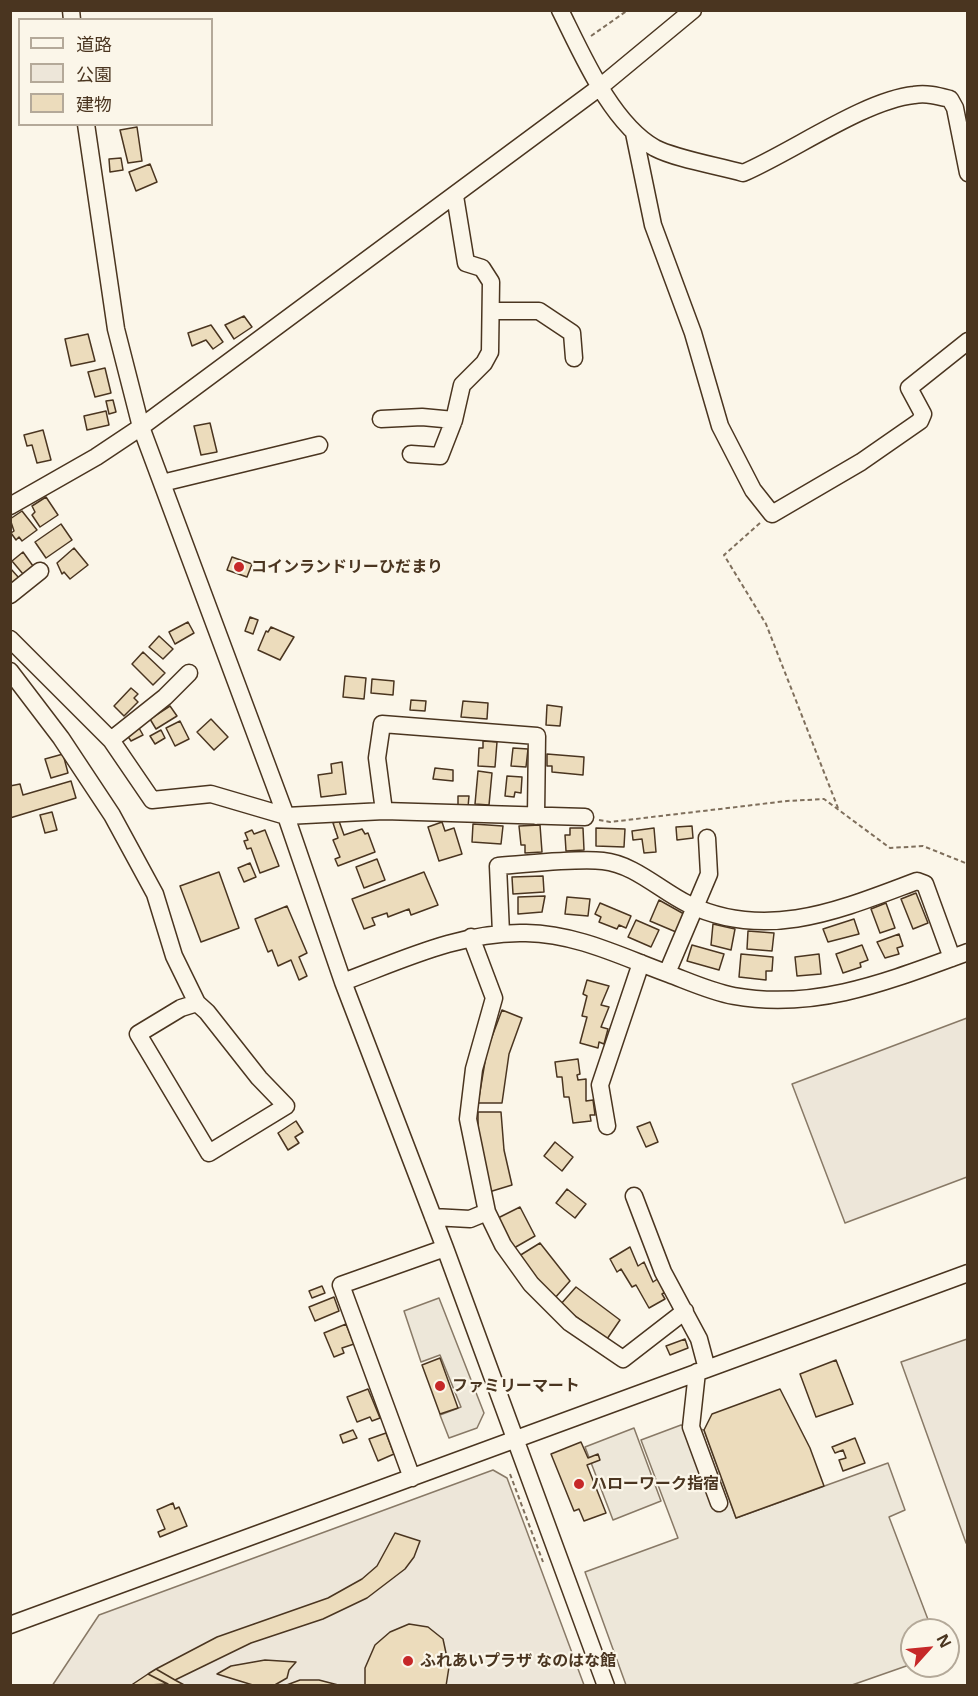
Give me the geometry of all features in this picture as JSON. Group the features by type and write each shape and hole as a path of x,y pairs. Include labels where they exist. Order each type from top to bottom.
{"street":[{"path":"560,10 600,87 634,133 657,149 743,173 871,107 912,95 927,94 950,99 955,108 968,173"},
{"path":"10,506 96,457 141,427 600,87 693,10"},
{"path":"86,126 116,329 141,427 286,816 343,982 445,1248 606,1686"},
{"path":"634,133 653,225 693,333 720,426 753,490 772,514 861,462 920,422 923,414 909,388 968,341"},
{"path":"411,454 440,456 454,420 462,385 484,363 490,352 491,282 482,268 466,263 455,196"},
{"path":"491,311 539,311 572,333 574,358"},
{"path":"381,418 422,417 454,420"},
{"path":"162,483 319,445"},
{"path":"10,595 40,571"},
{"path":"10,639 111,740 152,800 212,794 286,816 384,812 585,817"},
{"path":"10,671 62,738 112,815 155,894 174,956 197,1003 207,1012 259,1078 286,1106 209,1153 138,1034 181,1008 197,1003"},
{"path":"111,740 189,674"},
{"path":"384,812 377,758 382,724 537,736 536,816"},
{"path":"667,973 709,874 707,838"},
{"path":"343,982 471,937 501,933 555,935 583,941 733,996 800,999 861,990 960,955 925,884 917,881 832,912 802,920 774,922 744,920 695,908 667,894 628,868 604,861 498,866 501,933"},
{"path":"471,937 494,998 474,1069 468,1119 487,1212 503,1245 531,1284 570,1323 623,1359 686,1311"},
{"path":"608,1126 600,1085 642,963"},
{"path":"634,1196 663,1272 686,1311 699,1339 702,1370 691,1427 719,1503"},
{"path":"433,1217 470,1219 487,1212"},
{"path":"412,1478 340,1285 445,1248"},
{"path":"10,1625 968,1273"}],"path":[{"path":"578,45 628,10"},
{"path":"772,514 724,555 766,624 838,808"},
{"path":"585,817 610,822 787,801 824,799 890,848 923,846 968,864"}],"green space":[{"path":"967,1018 967,1177 845,1223 792,1084"},
{"path":"967,1339 968,1543 966,1543 901,1362"},
{"path":"493,1470 507,1478 584,1685 52,1686 99,1615"}],"shaded area":[{"path":"439,1298 484,1413 477,1428 449,1438 440,1415 461,1407 440,1355 421,1362 404,1311"},
{"path":"681,1425 704,1430 736,1518 888,1463 905,1510 889,1517 927,1618 900,1618 900,1668 852,1685 626,1685 585,1572 678,1538 641,1440"},
{"path":"634,1428 661,1501 613,1520 585,1447"}],"building":[{"path":"137,127 142,161 128,163 120,130"},
{"path":"121,158 123,170 110,172 109,159"},
{"path":"150,164 157,182 136,191 129,172"},
{"path":"244,316 252,327 234,339 225,325"},
{"path":"211,325 223,342 213,349 206,340 192,346 188,333"},
{"path":"88,334 95,361 71,366 65,339"},
{"path":"105,368 111,393 95,397 88,372"},
{"path":"113,400 116,412 109,414 106,401"},
{"path":"106,411 109,425 87,430 84,416"},
{"path":"210,423 217,452 201,455 194,426"},
{"path":"43,430 51,460 37,463 32,445 27,446 24,435"},
{"path":"46,497 58,515 40,527 32,515 35,512 32,506"},
{"path":"22,511 37,530 22,541 19,537 16,540 11,533 14,531 10,519"},
{"path":"61,524 72,540 46,558 35,542"},
{"path":"74,548 88,565 70,579 64,572 62,574 57,563"},
{"path":"23,552 33,566 23,574 12,561"},
{"name":"コインランドリーひだまり","path":"232,557 252,564 247,577 227,570"},
{"path":"10,568 19,578 10,585"},
{"path":"250,617 258,620 253,634 245,631"},
{"path":"188,622 194,633 175,644 169,632"},
{"path":"271,627 294,637 280,660 258,650 266,631 268,632"},
{"path":"159,636 173,649 163,659 149,647"},
{"path":"143,652 165,673 153,685 132,664"},
{"path":"345,676 366,678 364,699 343,697"},
{"path":"372,679 394,681 393,695 371,693"},
{"path":"131,688 138,694 134,698 138,702 124,716 114,706"},
{"path":"411,700 426,701 425,711 410,710"},
{"path":"463,701 488,703 487,719 461,717"},
{"path":"547,705 562,707 560,726 546,725"},
{"path":"170,706 177,716 156,729 150,719"},
{"path":"211,719 228,737 214,750 197,732"},
{"path":"180,721 189,739 175,746 166,728"},
{"path":"139,728 143,735 131,741 127,735"},
{"path":"161,730 165,738 155,744 150,736"},
{"path":"483,741 497,742 495,767 478,766 479,748 483,748"},
{"path":"513,748 528,749 526,767 511,766"},
{"path":"63,754 68,773 51,778 45,759"},
{"path":"547,754 584,757 583,775 552,772 552,766 547,766"},
{"path":"342,762 346,794 321,797 318,775 332,773 331,764"},
{"path":"435,768 453,770 453,781 433,779"},
{"path":"478,771 492,773 489,805 475,804"},
{"path":"507,776 522,777 521,793 515,792 514,797 505,796"},
{"path":"71,781 76,798 10,818 10,786 20,784 23,795"},
{"path":"458,796 469,796 468,807 458,807"},
{"path":"52,812 57,830 45,833 40,815"},
{"path":"339,821 344,835 362,829 365,834 368,833 375,852 338,866 335,859 340,857 333,840 338,838 333,823"},
{"path":"442,822 445,831 454,828 462,854 439,861 428,827"},
{"path":"473,824 503,826 501,844 472,842"},
{"path":"540,825 542,852 525,853 525,845 521,845 519,826"},
{"path":"692,826 693,838 677,840 676,827"},
{"path":"570,828 583,828 584,850 566,851 565,835 570,835"},
{"path":"596,828 625,829 624,847 596,846"},
{"path":"654,828 656,852 644,853 642,839 633,840 632,831"},
{"path":"252,830 254,834 265,830 279,866 260,873 251,848 247,849 244,841 248,840 245,833"},
{"path":"377,859 385,880 364,888 356,867"},
{"path":"250,863 256,877 244,882 238,868"},
{"path":"219,872 239,928 201,942 180,886"},
{"path":"424,872 438,905 411,915 409,909 388,917 387,913 372,918 375,925 364,929 352,899"},
{"path":"543,876 544,892 513,894 512,877"},
{"path":"916,893 928,923 913,929 901,899"},
{"path":"545,896 542,912 518,914 518,897"},
{"path":"567,897 590,899 588,916 565,914"},
{"path":"659,900 684,914 676,932 650,921"},
{"path":"600,903 631,916 626,928 619,925 617,929 599,922 601,917 595,914"},
{"path":"886,903 895,928 880,933 871,909"},
{"path":"287,906 307,953 299,957 307,976 299,980 291,960 278,966 272,950 268,952 255,919"},
{"path":"854,919 859,934 828,942 823,929"},
{"path":"636,920 659,930 651,947 628,937"},
{"path":"713,924 735,929 731,950 711,945"},
{"path":"748,931 774,933 772,951 747,949"},
{"path":"899,934 903,946 897,948 899,954 885,958 877,942"},
{"path":"692,945 724,954 719,970 687,961"},
{"path":"862,945 868,960 860,963 861,967 843,973 836,954"},
{"path":"741,954 773,957 772,971 766,971 766,980 739,977"},
{"path":"819,954 821,974 797,976 795,957"},
{"path":"587,980 609,986 601,1005 609,1007 601,1027 608,1029 604,1044 599,1042 598,1048 580,1043 587,1017 582,1016 587,996 583,994"},
{"path":"502,1010 522,1018 509,1054 502,1103 478,1103 487,1050"},
{"path":"578,1059 580,1074 577,1075 578,1080 586,1079 586,1101 593,1100 595,1115 590,1115 591,1121 573,1123 569,1097 564,1097 562,1077 557,1077 555,1062"},
{"path":"478,1112 501,1112 504,1150 512,1185 489,1192 478,1133"},
{"path":"296,1121 303,1132 295,1137 299,1143 288,1150 278,1133"},
{"path":"650,1122 658,1142 646,1147 637,1127"},
{"path":"555,1142 573,1157 562,1171 544,1156"},
{"path":"567,1189 586,1204 575,1218 556,1203"},
{"path":"520,1207 535,1236 514,1248 498,1218"},
{"path":"540,1243 570,1281 554,1299 519,1256"},
{"path":"630,1247 638,1266 644,1262 653,1282 659,1278 667,1291 662,1294 665,1299 649,1308 636,1285 632,1287 621,1269 617,1272 610,1259"},
{"path":"322,1286 325,1293 312,1298 309,1291"},
{"path":"576,1287 620,1320 607,1339 560,1305"},
{"path":"334,1297 339,1311 315,1321 309,1307"},
{"path":"346,1324 354,1344 342,1348 344,1353 334,1357 324,1333"},
{"path":"685,1339 688,1348 670,1355 666,1346"},
{"name":"ファミリーマート","path":"440,1358 458,1408 440,1414 422,1365"},
{"path":"836,1360 853,1404 816,1417 800,1374"},
{"path":"368,1389 380,1418 372,1421 370,1417 357,1422 347,1397"},
{"path":"780,1389 810,1448 824,1486 736,1518 704,1430 712,1414"},
{"path":"353,1430 357,1438 343,1443 340,1435"},
{"path":"386,1433 394,1454 378,1461 369,1439"},
{"path":"855,1438 865,1463 843,1471 839,1460 846,1458 843,1450 835,1453 832,1447"},
{"path":"581,1442 588,1458 598,1454 600,1460 587,1465 606,1513 584,1521 579,1509 574,1511 551,1454"},
{"path":"173,1503 175,1509 179,1507 187,1526 160,1537 158,1532 165,1529 157,1510"},
{"path":"395,1533 420,1541 414,1557 405,1569 367,1598 323,1619 251,1643 175,1680 156,1669 217,1637 328,1598 362,1579 377,1566"},
{"name":"ふれあいプラザ なのはな館","path":"409,1624 428,1627 443,1639 449,1667 446,1686 365,1686 365,1668 375,1645 390,1632"},
{"path":"265,1660 296,1662 289,1670 287,1678 273,1686 256,1686 217,1674 231,1666"},
{"path":"156,1669 186,1686 171,1686 148,1674"},
{"path":"148,1674 168,1684 130,1686"},
{"path":"300,1680 319,1680 342,1686 284,1686"}],"place":[{"name":"コインランドリーひだまり","path":"239,567"},
{"name":"ファミリーマート","path":"440,1386"},
{"name":"ハローワーク指宿","path":"579,1484"},
{"name":"ふれあいプラザ なのはな館","path":"408,1661"}]}
